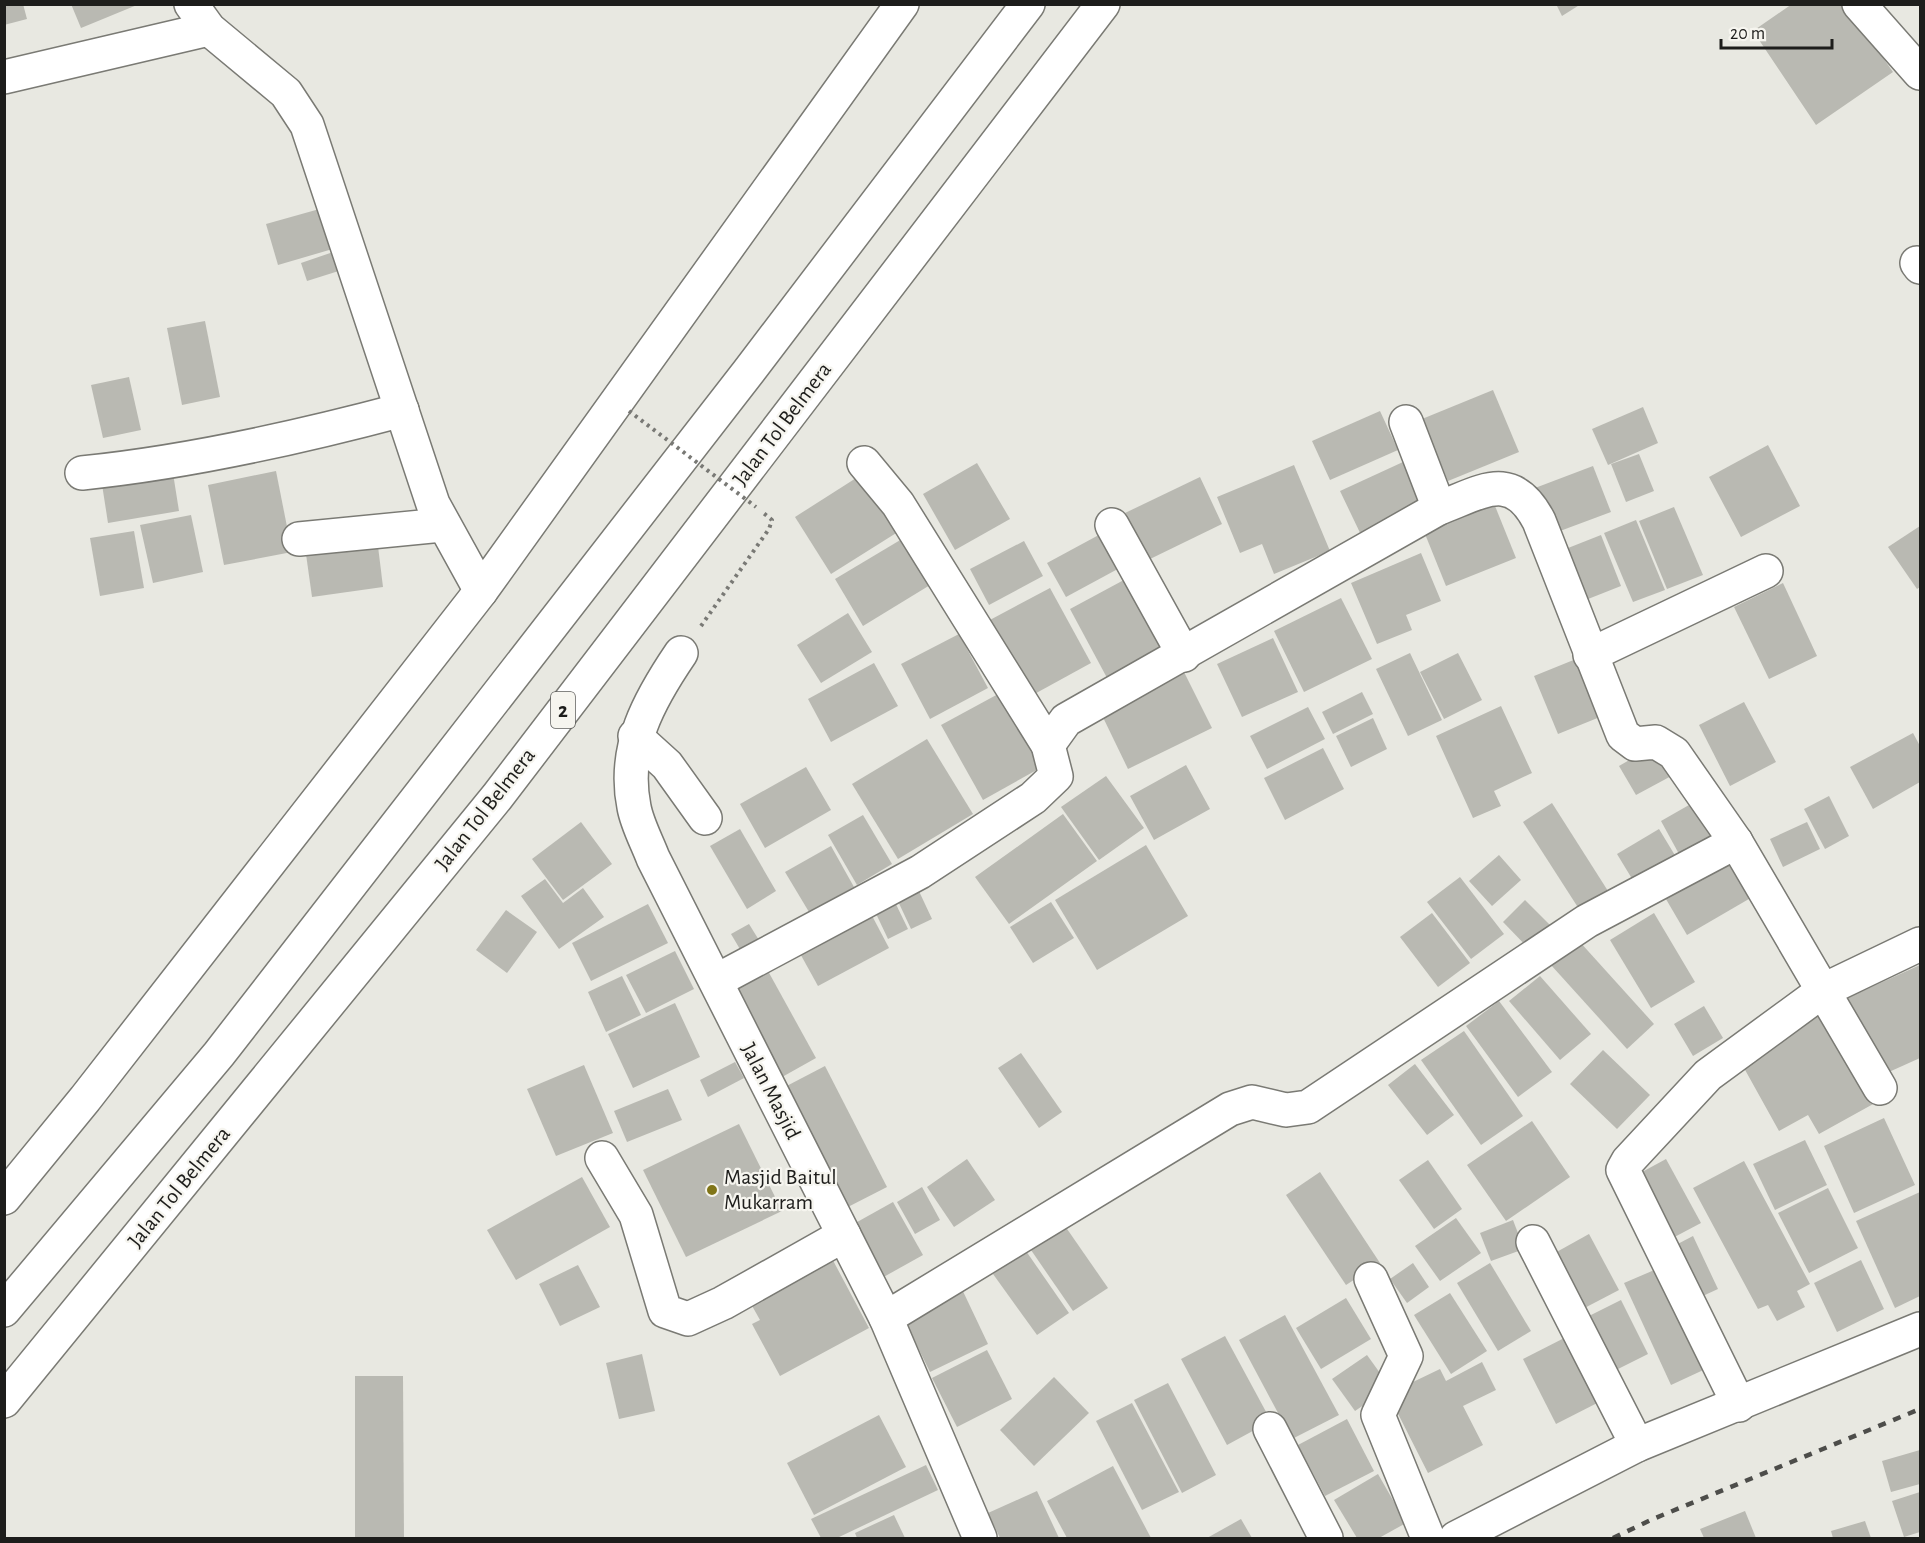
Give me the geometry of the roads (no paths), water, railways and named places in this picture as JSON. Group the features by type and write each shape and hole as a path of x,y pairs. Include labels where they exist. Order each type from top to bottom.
{"main road":[{"path":"4,1198 85,1099 481,591 744,238 902,4"},
{"path":"4,1310 226,1045 742,380 1028,4"},
{"name":"Jalan Tol Belmera","path":"4,1401 497,797 1104,4"},
{"path":"1859,4 1920,73"},
{"path":"4,77 200,17 286,93 307,125 442,525 481,591"},
{"path":"82,473 127,468 306,436 402,410"},
{"path":"1406,422 1439,508"},
{"path":"716,981 920,872 1033,798 1056,776 1048,745 898,504 864,463"},
{"path":"1048,745 1066,720 1439,508 1483,492 1502,489 1517,492 1529,502 1623,735 1635,744 1656,742 1674,753 1736,842 1880,1088"},
{"path":"299,539 442,525"},
{"path":"1112,525 1184,655"},
{"path":"1590,655 1766,571"},
{"name":"Jalan Masjid","path":"681,653 654,693 635,736 632,780 634,807 653,858 886,1318 980,1539"},
{"path":"635,736 667,765 705,818"},
{"path":"886,1318 1230,1109 1252,1102 1286,1110 1308,1107 1587,921 1736,842"},
{"path":"1738,1405 1623,1170 1628,1161 1708,1075 1824,990 1920,944"},
{"path":"602,1158 636,1215 665,1311 688,1319 723,1303 844,1235"},
{"path":"1533,1242 1637,1445"},
{"path":"1371,1279 1406,1356 1378,1416 1428,1539"},
{"path":"1456,1539 1637,1445 1920,1329"},
{"path":"1270,1429 1326,1539"}],"railway":[{"path":"1613,1538 1653,1519 1920,1409"}],"place":[{"name":"Masjid Baitul Mukarram","path":"712,1190"}]}
